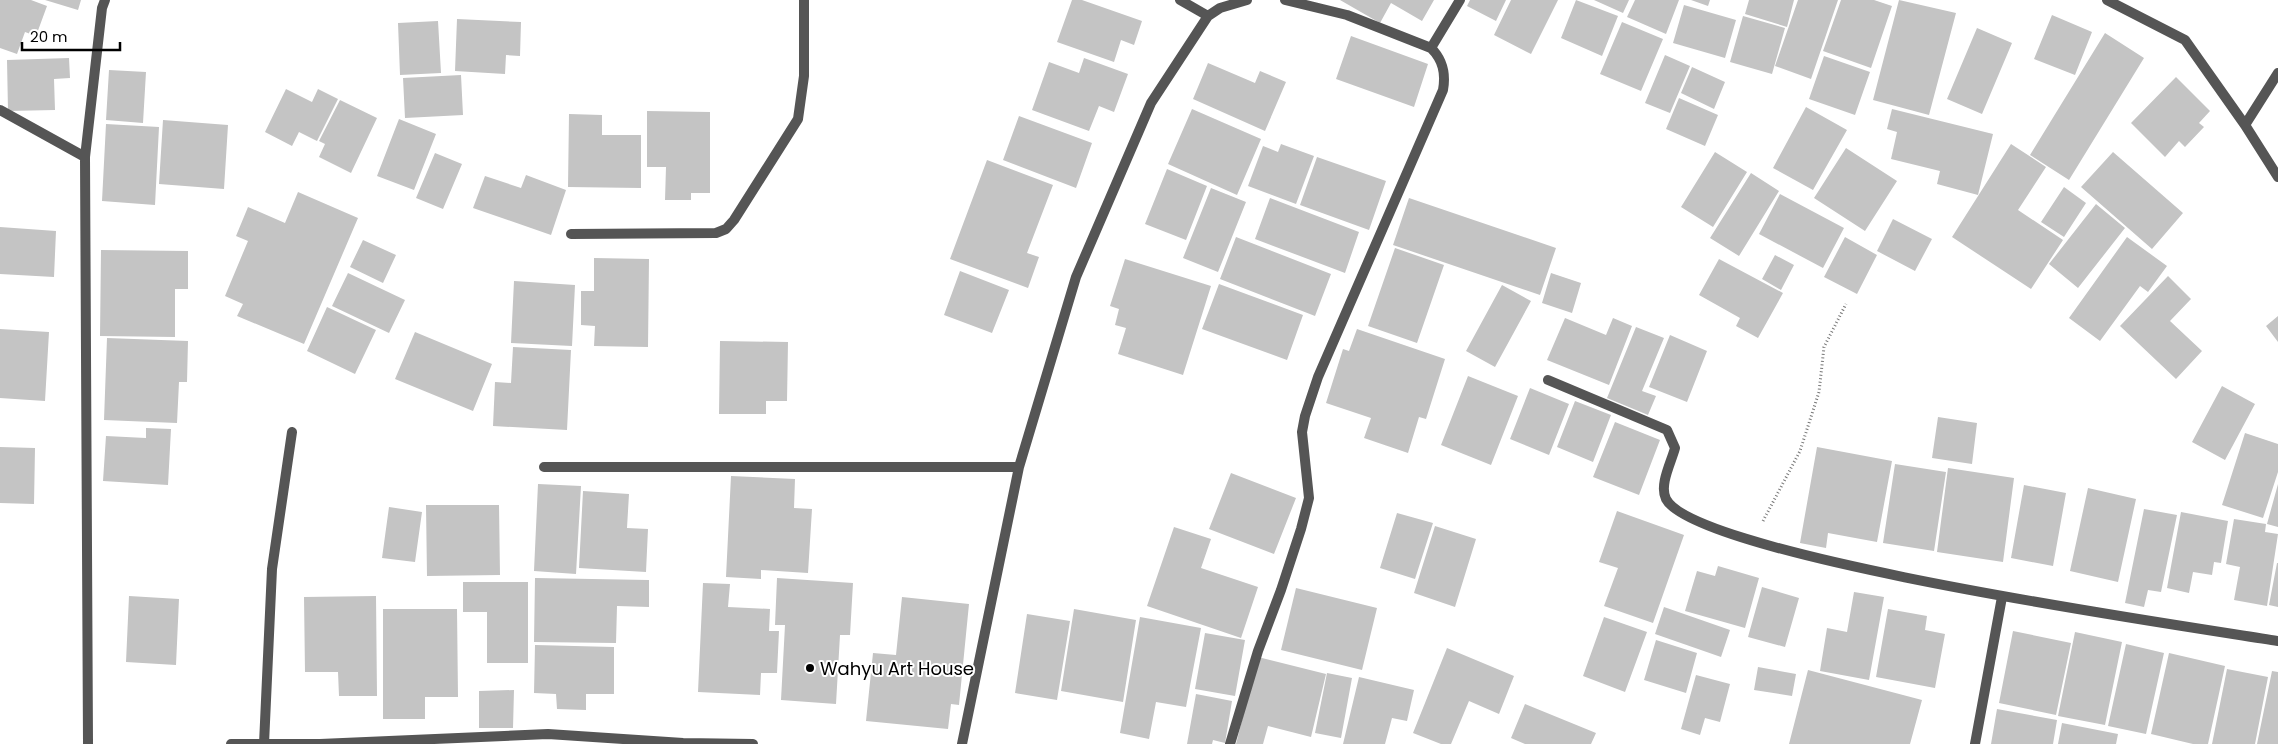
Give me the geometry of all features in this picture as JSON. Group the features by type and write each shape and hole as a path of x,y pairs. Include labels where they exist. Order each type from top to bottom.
{"street":[{"path":"88,744 85,157 102,8 105,0"},
{"path":"571,234 716,233 726,229 734,220 798,119 804,76 804,0"},
{"path":"1180,0 1208,16"},
{"path":"962,744 1020,467 1076,277 1151,103 1208,16 1220,8 1247,0"},
{"path":"1230,744 1258,651 1296,546 1309,498 1302,432 1305,416 1318,377 1443,90 1444,79 1443,64 1431,48 1347,15 1285,0"},
{"path":"1431,48 1460,0"},
{"path":"2107,0 2185,40 2245,124 2278,177"},
{"path":"2245,124 2278,73"},
{"path":"0,110 85,157"},
{"path":"1548,380 1667,430 1675,448 1663,486 1666,498 1674,508 1695,520 1752,541 1815,557 2002,597 2278,640"},
{"path":"264,744 272,569 292,432"},
{"path":"544,467 1020,467"},
{"path":"1975,744 2002,597"},
{"path":"231,744 320,744 548,734 682,743 753,744"}],"path":[{"path":"1752,541 1800,451 1819,392 1824,347 1846,304"}],"building":[{"path":"0,0 31,0 47,6 36,36 25,32 17,54 0,48"},
{"path":"45,0 81,0 78,10"},
{"path":"1072,0 1082,0 1142,21 1134,45 1121,40 1114,62 1057,42"},
{"path":"1340,0 1434,0 1422,21 1391,3 1380,23"},
{"path":"1470,0 1506,0 1496,21 1467,6"},
{"path":"1511,0 1558,0 1531,54 1494,35"},
{"path":"1576,0 1618,16 1602,56 1561,38"},
{"path":"1594,0 1629,0 1623,13"},
{"path":"1635,0 1679,0 1666,34 1627,17"},
{"path":"1691,0 1710,0 1708,6"},
{"path":"1749,0 1794,0 1787,27 1745,14"},
{"path":"1798,0 1838,0 1811,79 1775,66"},
{"path":"1841,0 1874,0 1892,6 1871,68 1823,51"},
{"path":"1899,0 1956,13 1929,115 1873,100"},
{"path":"1684,5 1736,20 1725,58 1673,43"},
{"path":"2052,15 2092,32 2075,75 2034,59"},
{"path":"1743,16 1785,28 1772,74 1730,62"},
{"path":"457,19 521,22 520,56 506,55 505,74 455,71"},
{"path":"438,21 441,73 400,75 398,23"},
{"path":"1622,22 1663,39 1641,91 1600,74"},
{"path":"1977,28 2012,43 1982,114 1947,99"},
{"path":"2105,33 2144,58 2069,180 2030,155"},
{"path":"1351,36 1428,64 1414,107 1336,79"},
{"path":"1665,55 1690,66 1670,113 1645,103"},
{"path":"1824,56 1870,72 1855,115 1809,99"},
{"path":"69,58 70,78 54,79 55,110 8,111 7,60"},
{"path":"1084,58 1128,74 1114,112 1099,106 1089,131 1032,110 1049,62 1079,73"},
{"path":"1208,63 1255,83 1260,71 1286,82 1265,131 1193,99"},
{"path":"1692,67 1725,82 1714,109 1681,93"},
{"path":"109,70 146,72 143,123 106,120"},
{"path":"461,75 463,115 405,118 403,78"},
{"path":"2176,77 2210,111 2199,123 2204,127 2185,147 2179,141 2165,157 2131,123"},
{"path":"286,89 312,102 318,89 338,99 317,141 299,132 292,146 265,132"},
{"path":"1679,98 1718,115 1705,146 1666,129"},
{"path":"340,100 377,118 351,173 319,157 325,144 319,141"},
{"path":"1806,107 1847,130 1813,190 1773,168"},
{"path":"1192,109 1261,139 1237,195 1168,164"},
{"path":"1892,109 1993,134 1978,195 1937,184 1940,171 1891,159 1897,132 1887,129"},
{"path":"647,111 710,112 710,193 691,193 691,200 665,200 666,167 647,167"},
{"path":"569,114 602,115 602,135 641,135 641,188 568,187"},
{"path":"1019,116 1092,143 1076,188 1003,160"},
{"path":"399,119 436,134 414,190 377,176"},
{"path":"163,120 228,125 224,189 159,184"},
{"path":"106,124 159,127 155,205 102,201"},
{"path":"1281,144 1314,156 1296,204 1248,186 1263,146 1278,152"},
{"path":"2011,144 2046,167 2018,210 2063,240 2031,289 1952,237"},
{"path":"1846,148 1897,181 1865,231 1814,198"},
{"path":"1715,152 1747,172 1713,227 1681,207"},
{"path":"2113,152 2183,213 2152,249 2081,187"},
{"path":"435,153 462,164 443,209 416,198"},
{"path":"1317,157 1386,181 1369,230 1300,205"},
{"path":"987,160 1053,185 1027,253 1039,257 1028,288 950,259"},
{"path":"1167,169 1207,186 1186,240 1145,224"},
{"path":"1751,173 1779,191 1739,256 1710,238"},
{"path":"526,175 566,190 551,235 473,208 485,176 521,188"},
{"path":"2064,187 2086,203 2064,237 2041,222"},
{"path":"1211,188 1246,202 1218,272 1183,258"},
{"path":"298,192 358,218 304,344 237,316 243,304 225,296 248,241 236,236 248,207 285,223"},
{"path":"1780,194 1844,228 1823,268 1759,234"},
{"path":"1270,198 1359,232 1345,273 1255,239"},
{"path":"1409,198 1556,248 1540,295 1393,245"},
{"path":"2096,204 2125,228 2078,288 2049,264"},
{"path":"1893,219 1932,239 1915,271 1877,251"},
{"path":"0,227 56,231 54,277 0,274"},
{"path":"1236,237 1331,274 1315,316 1220,279"},
{"path":"1845,237 1877,255 1857,294 1824,277"},
{"path":"2127,237 2167,266 2148,292 2140,286 2100,341 2069,318"},
{"path":"363,240 396,255 383,283 350,267"},
{"path":"1395,248 1444,265 1417,343 1368,326"},
{"path":"101,250 188,251 188,289 175,289 175,337 100,336"},
{"path":"1775,255 1794,265 1781,290 1762,279"},
{"path":"594,258 649,259 648,347 594,346 595,326 581,325 581,291 594,291"},
{"path":"1125,259 1211,286 1183,375 1118,354 1126,328 1115,325 1119,309 1110,306"},
{"path":"1719,259 1783,293 1758,338 1736,326 1740,318 1699,295"},
{"path":"960,271 1009,290 992,333 944,315"},
{"path":"348,273 405,300 389,333 332,306"},
{"path":"1551,273 1581,283 1572,313 1542,303"},
{"path":"2168,276 2191,299 2170,321 2202,351 2176,379 2120,326"},
{"path":"514,281 575,285 572,346 511,343"},
{"path":"1219,284 1303,315 1287,360 1202,329"},
{"path":"1502,285 1531,301 1495,367 1466,351"},
{"path":"327,307 376,330 355,374 307,351"},
{"path":"2278,316 2278,342 2266,326"},
{"path":"1565,318 1606,335 1613,318 1632,326 1609,385 1547,360"},
{"path":"1636,327 1664,338 1642,391 1656,396 1648,415 1607,398"},
{"path":"0,329 49,332 45,401 0,398"},
{"path":"1357,329 1445,359 1426,419 1419,417 1408,453 1364,438 1371,418 1326,403 1343,349 1349,351"},
{"path":"415,332 492,364 473,411 395,379"},
{"path":"1670,335 1707,351 1687,402 1649,387"},
{"path":"107,338 188,341 187,382 179,382 177,423 104,420"},
{"path":"720,341 788,342 787,401 766,401 766,414 719,414"},
{"path":"513,347 571,350 567,430 493,426 495,382 511,383"},
{"path":"1468,376 1518,396 1491,465 1441,445"},
{"path":"2222,386 2255,404 2225,460 2192,442"},
{"path":"1530,388 1569,404 1549,455 1510,439"},
{"path":"1575,401 1611,415 1593,462 1557,447"},
{"path":"1938,417 1977,423 1972,464 1932,458"},
{"path":"1615,422 1660,440 1639,495 1593,477"},
{"path":"146,428 171,429 168,485 103,481 106,436 146,438"},
{"path":"2245,433 2278,444 2278,472 2263,518 2222,505"},
{"path":"0,447 35,448 34,504 0,503"},
{"path":"1817,447 1892,461 1877,542 1828,533 1826,548 1800,543"},
{"path":"1895,464 1946,472 1934,551 1883,543"},
{"path":"1948,468 2014,478 2003,562 1937,552"},
{"path":"1231,473 1296,498 1274,554 1209,529"},
{"path":"731,476 795,479 794,508 812,509 808,573 761,570 761,579 726,577"},
{"path":"538,484 581,486 576,574 534,571"},
{"path":"2278,484 2278,527 2267,524"},
{"path":"2024,485 2066,493 2053,566 2011,558"},
{"path":"2088,488 2136,499 2118,582 2070,571"},
{"path":"583,491 629,494 627,528 648,529 646,572 579,568"},
{"path":"426,505 499,505 500,575 427,576"},
{"path":"389,507 422,512 415,562 382,558"},
{"path":"2144,509 2177,515 2161,592 2148,590 2144,607 2125,603"},
{"path":"1617,511 1684,535 1653,623 1604,606 1618,568 1599,562"},
{"path":"2181,512 2228,521 2221,563 2214,562 2212,575 2193,572 2189,593 2167,588"},
{"path":"1397,513 1433,523 1415,579 1380,568"},
{"path":"2234,519 2266,524 2265,532 2278,534 2267,606 2234,600 2240,567 2226,564"},
{"path":"1435,526 1476,539 1455,607 1414,593"},
{"path":"1174,527 1211,539 1201,568 1258,587 1241,638 1147,606"},
{"path":"2278,563 2278,607 2269,605"},
{"path":"1718,566 1759,578 1745,628 1685,611 1697,571 1715,576"},
{"path":"535,578 649,580 649,607 617,606 616,643 534,642"},
{"name":"Wahyu Art House","path":"777,578 853,583 850,635 840,635 836,704 781,700 785,625 775,625"},
{"path":"463,582 528,582 528,663 487,663 487,612 463,612"},
{"path":"703,583 730,584 728,607 770,609 769,631 779,631 777,673 761,673 760,695 698,692"},
{"path":"1762,587 1799,598 1785,647 1748,637"},
{"path":"1296,588 1377,608 1362,670 1281,650"},
{"path":"1854,592 1884,597 1869,680 1820,671 1827,628 1847,632"},
{"path":"129,596 179,599 176,665 126,662"},
{"path":"376,596 377,696 339,696 338,672 305,672 304,597"},
{"path":"902,597 969,604 959,705 951,704 948,729 866,721 873,653 896,655"},
{"path":"1664,607 1730,630 1721,657 1655,634"},
{"path":"383,609 457,609 458,697 425,697 425,719 383,719"},
{"path":"1074,609 1136,620 1123,702 1061,691"},
{"path":"1888,609 1927,616 1925,630 1945,634 1935,688 1876,677"},
{"path":"1027,614 1070,621 1057,700 1015,693"},
{"path":"1140,617 1201,628 1186,707 1156,702 1149,739 1120,733"},
{"path":"1604,617 1647,632 1625,692 1583,676"},
{"path":"2013,631 2071,643 2056,715 1999,703"},
{"path":"2075,632 2122,642 2105,725 2058,716"},
{"path":"1205,633 1245,640 1235,696 1195,689"},
{"path":"1656,640 1697,653 1686,693 1644,680"},
{"path":"2126,644 2164,653 2146,734 2108,726"},
{"path":"535,645 614,647 614,694 586,694 586,710 557,709 556,694 534,693"},
{"path":"1447,648 1514,676 1499,714 1469,701 1451,744 1441,744 1413,733"},
{"path":"2169,653 2225,666 2208,744 2193,744 2151,734"},
{"path":"1258,657 1326,674 1311,737 1268,726 1263,744 1236,744"},
{"path":"1758,667 1796,674 1792,696 1754,690"},
{"path":"2227,669 2268,677 2255,744 2212,744"},
{"path":"1808,670 1922,700 1910,744 1789,744"},
{"path":"2272,671 2278,672 2278,744 2257,744"},
{"path":"1327,673 1352,678 1341,738 1315,733"},
{"path":"1696,675 1730,684 1720,722 1705,718 1700,735 1681,729"},
{"path":"1359,677 1414,690 1407,721 1392,718 1385,744 1343,744"},
{"path":"514,690 513,728 479,728 479,691"},
{"path":"1196,694 1232,701 1225,743 1213,740 1212,744 1187,744"},
{"path":"1525,704 1596,733 1591,744 1525,744 1511,738"},
{"path":"1997,709 2057,720 2053,744 1991,744"},
{"path":"2062,723 2118,734 2116,744 2058,744"}],"place":[{"name":"Wahyu Art House","path":"810,668"}]}
